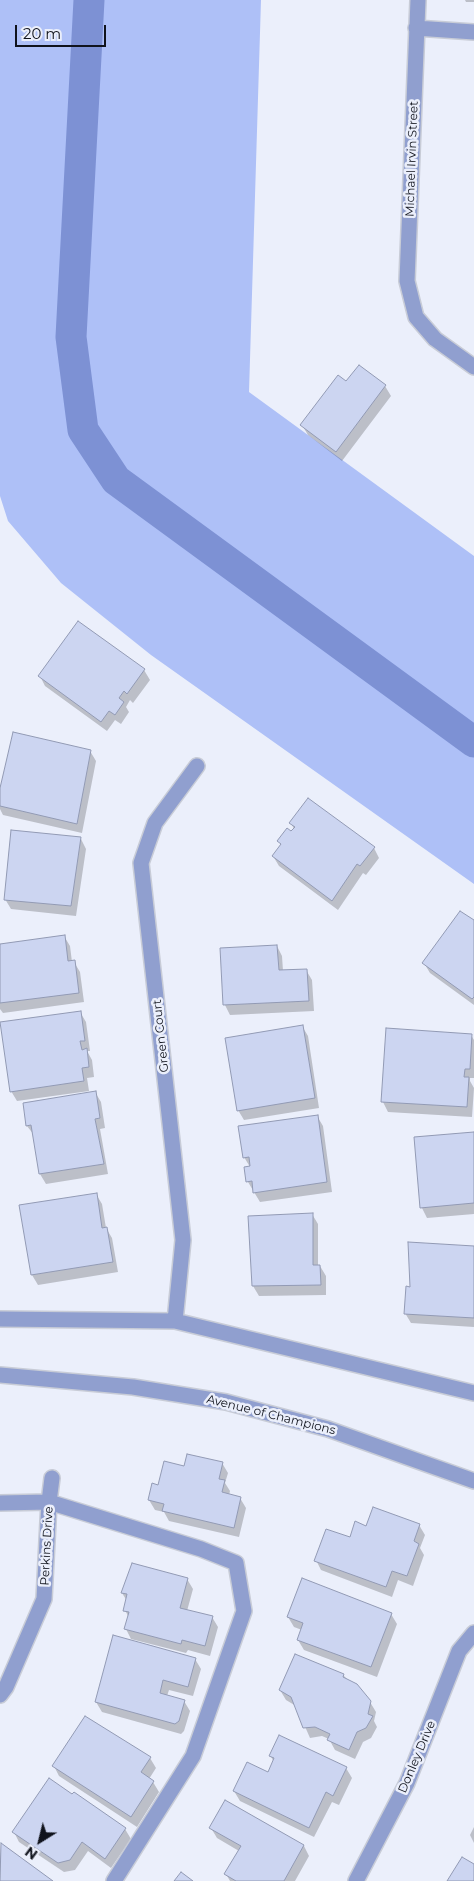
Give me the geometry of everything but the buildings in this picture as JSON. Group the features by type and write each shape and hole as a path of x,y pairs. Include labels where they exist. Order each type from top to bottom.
{"street":[{"name":"Michael Irvin Street","path":"418,0 407,281 416,317 435,339 474,367"},
{"path":"416,28 474,32"},
{"name":"Green Court","path":"175,1321 183,1240 142,863 155,823 197,766"},
{"path":"0,1319 175,1321 474,1393"},
{"name":"Avenue of Champions","path":"0,1375 133,1387 226,1402 328,1428 474,1481"},
{"name":"Perkins Drive","path":"0,1695 6,1687 44,1599 48,1502 52,1478"},
{"path":"0,1503 48,1502 201,1549 236,1563 244,1611 193,1756 114,1881"},
{"name":"Donley Drive","path":"356,1881 408,1783 460,1650 474,1632"}],"shaded area":[{"path":"0,0 261,0 249,392 474,556 474,884 151,655 61,583 8,521 0,496"}],"waterway":[{"path":"89,0 71,337 83,430 116,480 474,742"}]}
